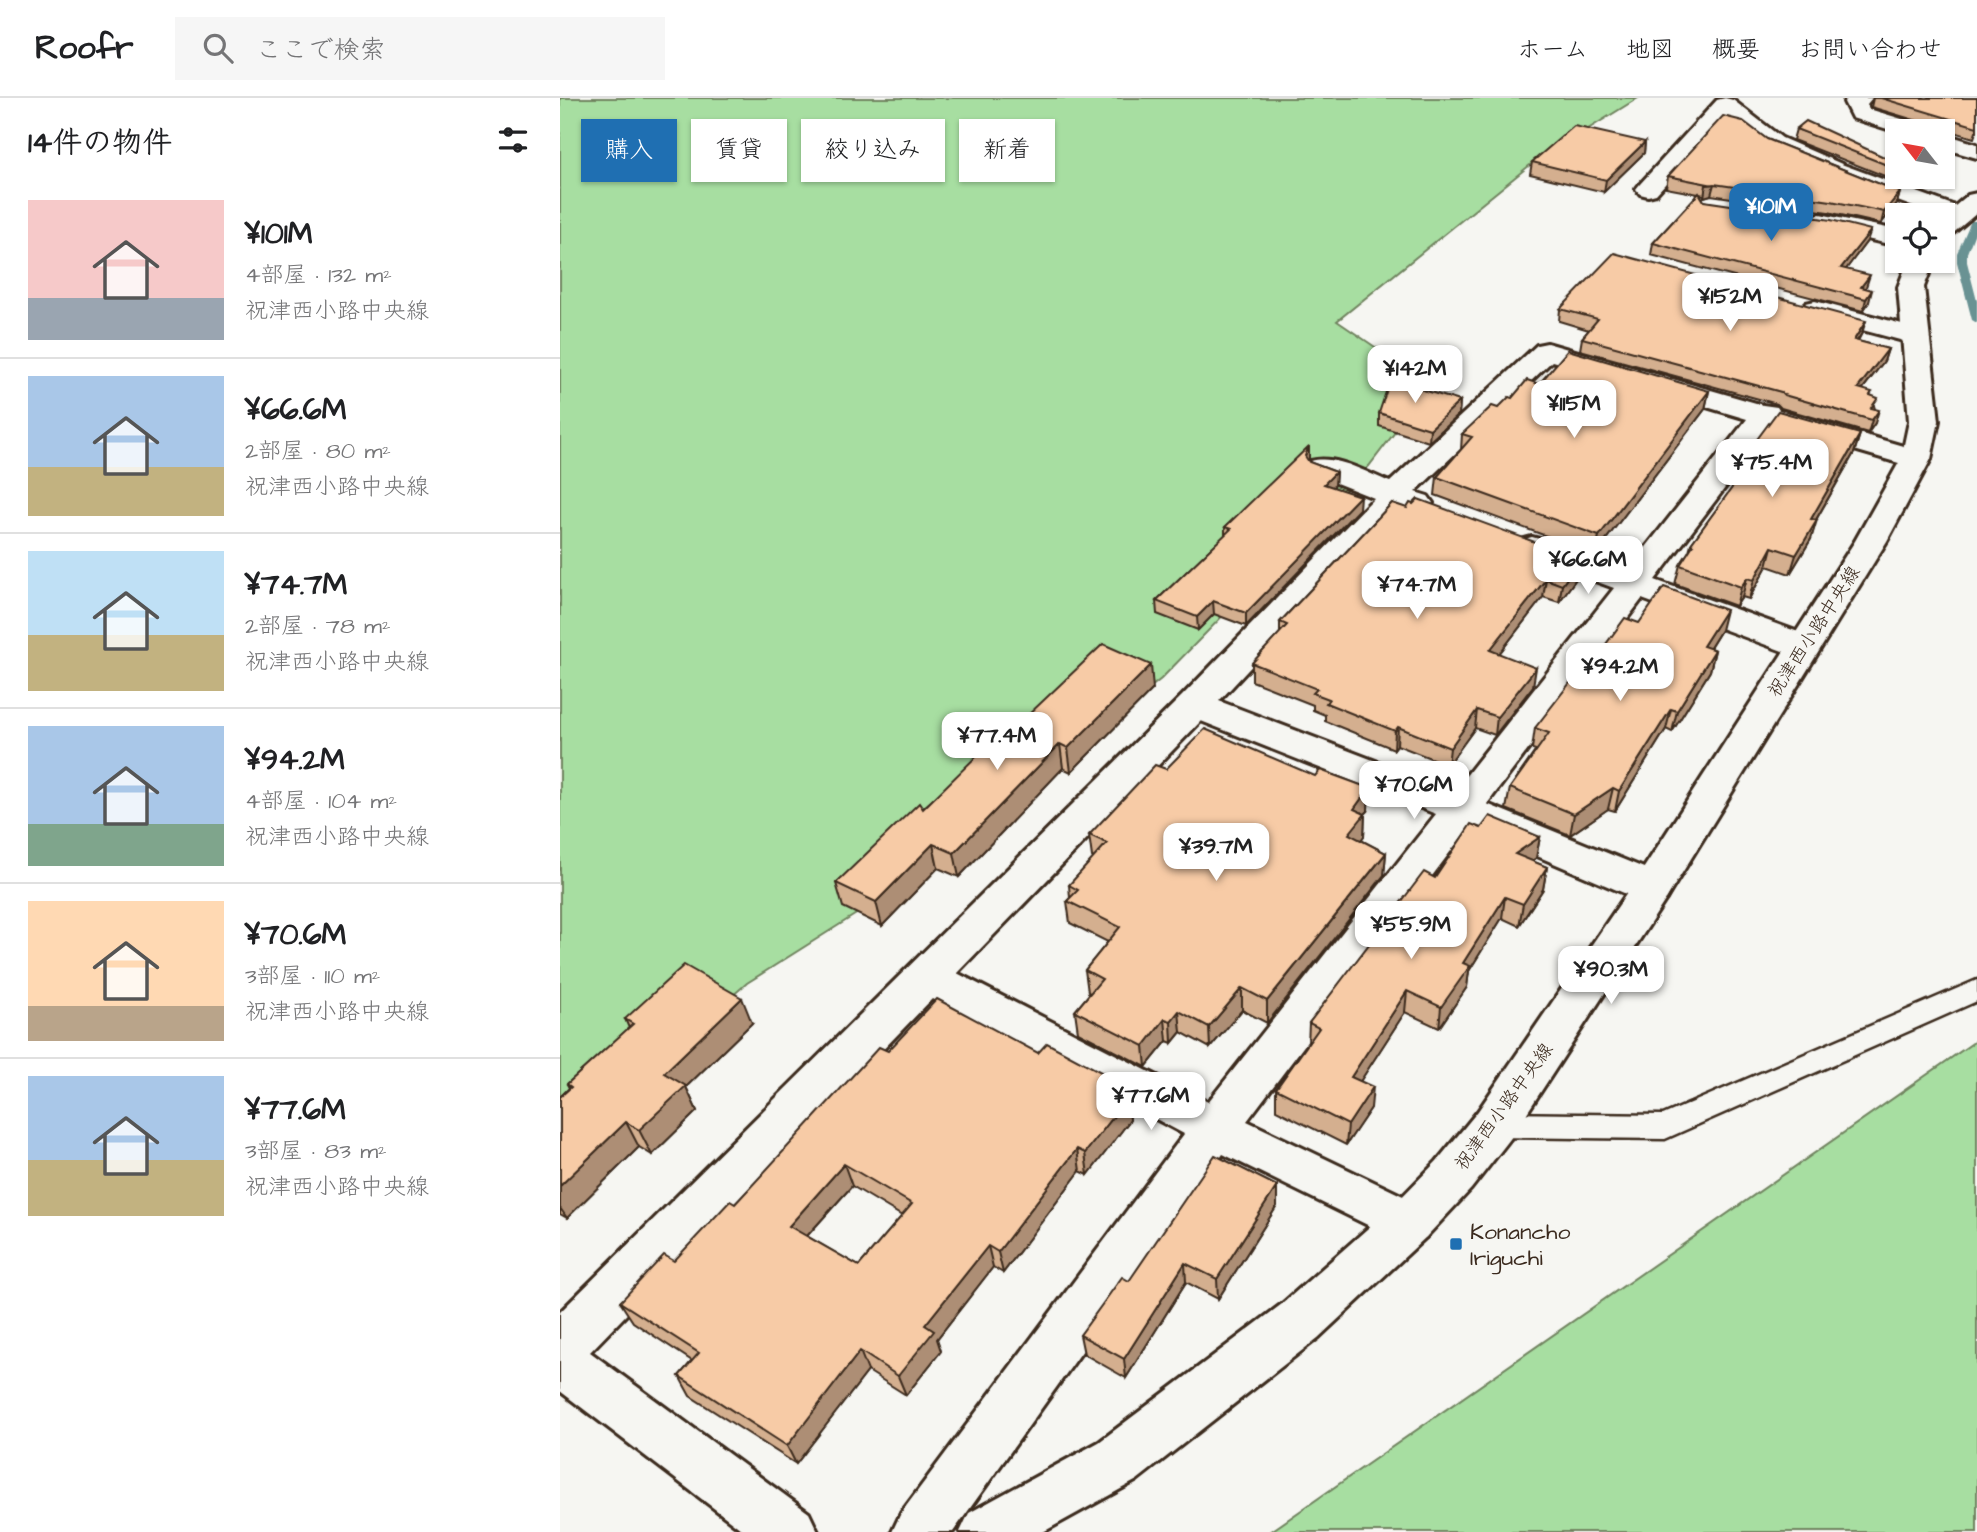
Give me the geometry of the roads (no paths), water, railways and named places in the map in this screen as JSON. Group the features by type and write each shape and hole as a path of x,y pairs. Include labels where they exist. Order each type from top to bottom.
{"street":[{"path":"1861,98 1855,102 1860,113 1885,121"},
{"path":"1648,189 1724,104 1774,143 1908,203"},
{"path":"1955,144 1977,151"},
{"path":"1955,218 1977,200"},
{"path":"1801,218 1885,236"},
{"name":"祝津西小路中央線","path":"988,1532 1118,1461 1300,1321 1409,1222 1454,1175 1494,1125 1652,888 1802,646 1871,541 1916,459 1924,421 1911,287 1916,273"},
{"path":"1786,302 1915,336"},
{"path":"560,1347 1195,705 1395,494 1547,351 1767,413 1916,459"},
{"path":"919,1532 1214,1128 1462,809 1632,584 1767,413"},
{"path":"1322,467 1440,513"},
{"path":"1504,536 1802,646"},
{"path":"1195,705 1462,809 1652,888"},
{"path":"926,976 1214,1128 1409,1222"},
{"path":"560,1360 790,1532"}],"lane":[{"path":"1494,1125 1665,1127 1977,990"}],"waterway":[{"path":"1974,223 1962,253 1962,262 1977,320"}],"place":[{"name":"Konancho Iriguchi","path":"1456,1244"}]}
